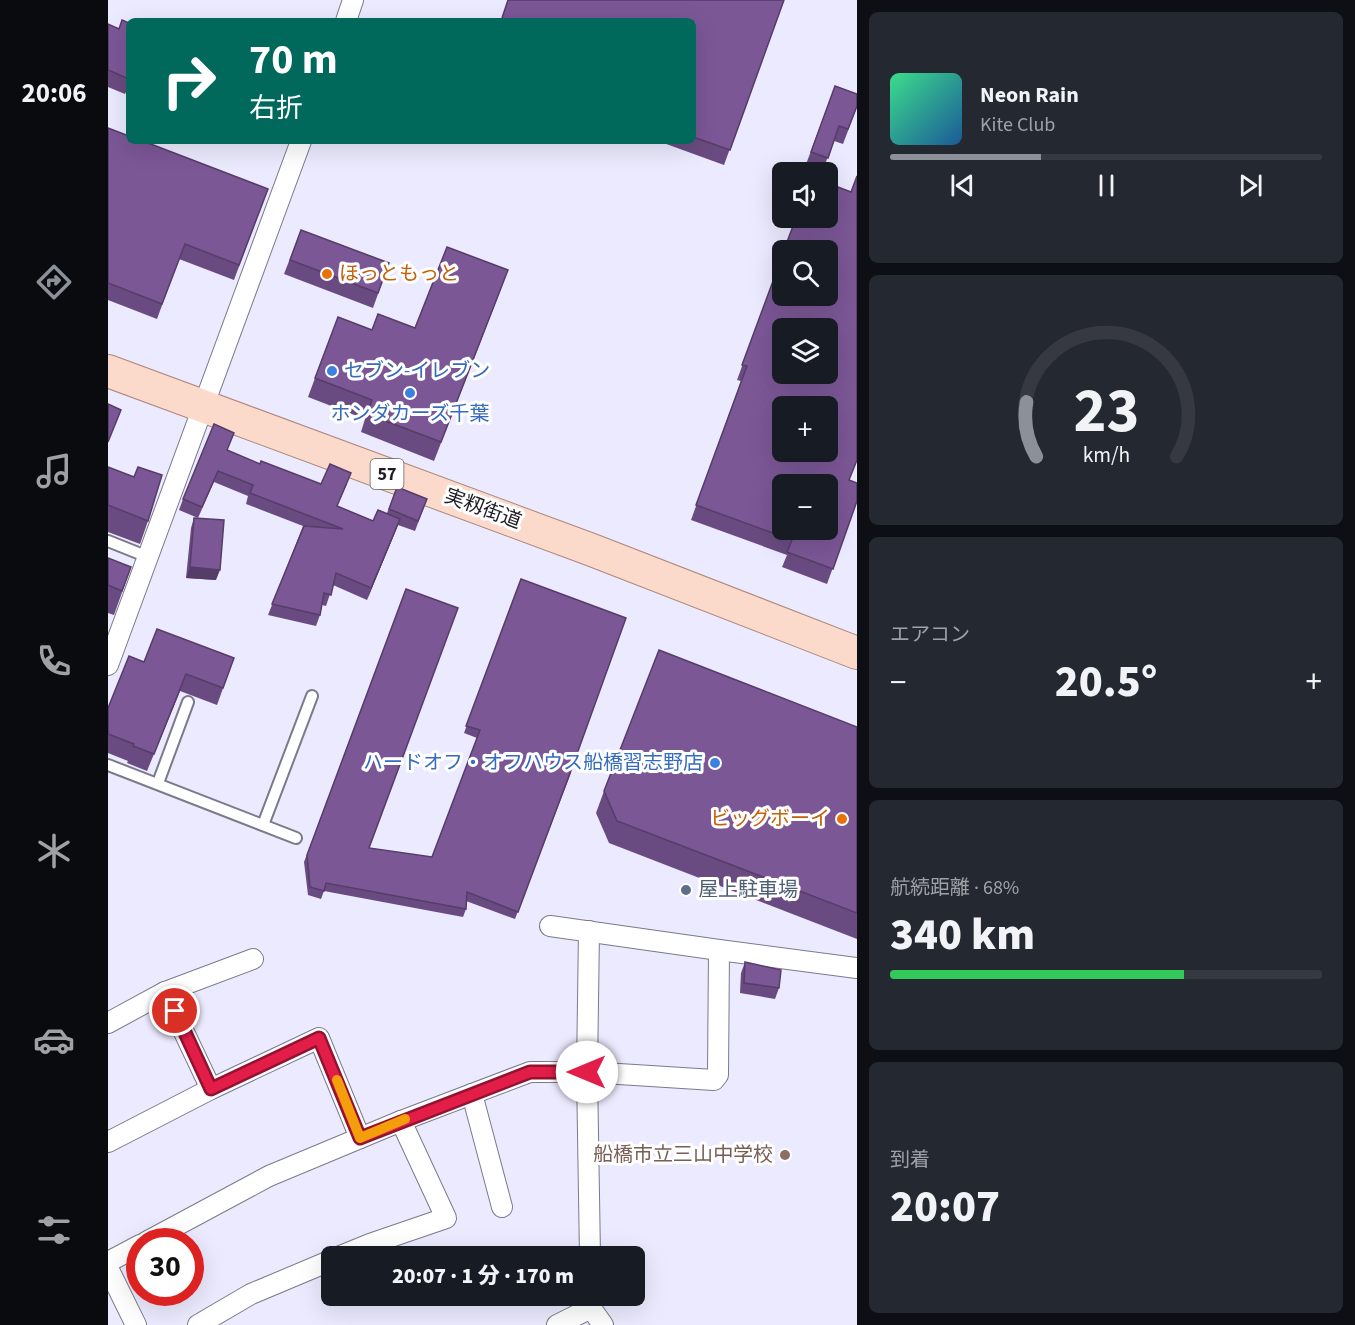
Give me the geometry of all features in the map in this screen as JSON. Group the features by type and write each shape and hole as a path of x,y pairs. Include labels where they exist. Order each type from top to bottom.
{"main road":[{"name":"実籾街道","path":"108,371 592,550 857,653"}],"street":[{"path":"347,18 353,0"},
{"path":"108,665 300,144"},
{"path":"550,926 857,968"},
{"path":"589,931 587,1072 590,1246"},
{"path":"172,1228 269,1176 401,1120 530,1072 587,1072 714,1080 718,1075 719,950"},
{"path":"108,1023 165,992 254,959"},
{"path":"165,992 211,1089"},
{"path":"108,1142 211,1089 319,1038 360,1138"},
{"path":"472,1094 502,1207"},
{"path":"365,1246 446,1218 401,1120"},
{"path":"108,1262 126,1252"},
{"path":"198,1325 251,1294 321,1265"},
{"path":"108,1268 136,1325"},
{"path":"557,1325 585,1306"},
{"path":"593,1306 603,1325"}],"lane":[{"path":"108,541 148,557"},
{"path":"263,825 312,696"},
{"path":"158,783 188,702"},
{"path":"108,765 296,838"}],"building":[{"path":"508,0 784,0 730,150 696,138 696,18 502,18"},
{"path":"122,20 126,22 126,78 108,70 108,24 119,29"},
{"path":"835,86 857,94 857,106 848,129 839,126 828,158 811,152"},
{"path":"108,128 126,135 126,144 151,144 268,189 239,265 185,244 162,304 108,283"},
{"path":"857,176 857,460 849,480 857,483 857,501 833,569 787,552 792,540 838,540 838,474 772,474 772,533 696,505 747,366 742,365 772,284 772,306 838,306 838,240 788,240 792,228 838,228 838,187 851,192"},
{"path":"301,230 389,263 378,293 290,260"},
{"path":"447,247 508,270 441,442 367,414 372,400 315,378 338,317 372,330 378,314 415,328"},
{"path":"108,404 121,410 108,442"},
{"path":"214,424 234,433 227,450 260,464 261,461 321,484 330,464 351,473 337,506 373,521 378,510 400,519 371,588 336,573 331,595 324,593 320,615 272,604 304,526 343,529 250,493 253,485 218,471 202,507 183,499"},
{"path":"108,467 134,477 138,467 162,475 148,521 108,505"},
{"path":"397,487 427,499 418,521 389,509"},
{"path":"194,518 224,520 220,570 190,567"},
{"path":"108,558 131,567 122,591 108,585"},
{"path":"521,579 626,618 518,912 467,892 466,909 326,883 324,891 310,887 307,855 406,589 458,608 369,848 432,857 480,730 466,726"},
{"path":"157,629 234,658 223,688 186,674 154,754 108,734 108,708 129,656 144,662"},
{"path":"659,650 857,727 857,913 617,821 604,791"},
{"path":"745,962 781,970 779,988 744,983"}],"slow traffic":[{"path":"337,1080 360,1138 405,1119"}],"place":[{"name":"ほっともっと","path":"327,274"},
{"name":"セブン-イレブン","path":"332,371"},
{"name":"ホンダカーズ千葉","path":"410,393"},
{"name":"ハードオフ・オフハウス船橋習志野店","path":"715,763"},
{"name":"ビッグボーイ","path":"842,819"},
{"name":"屋上駐車場","path":"686,890"},
{"name":"船橋市立三山中学校","path":"785,1155"}],"route":[{"path":"175,1011 211,1089 319,1038 360,1138 401,1120 530,1072 587,1072"}]}
